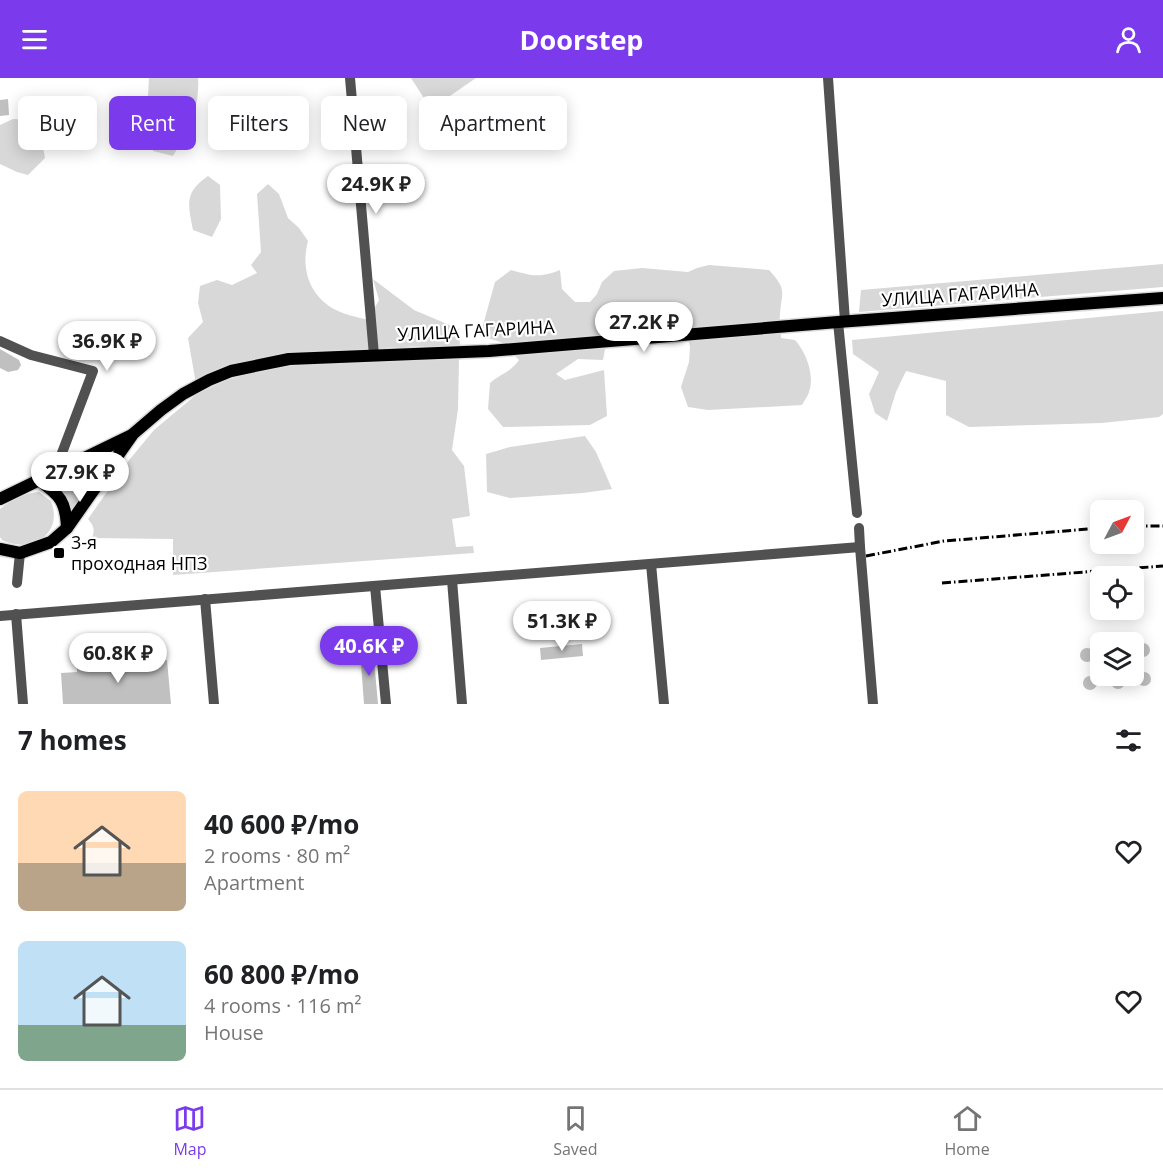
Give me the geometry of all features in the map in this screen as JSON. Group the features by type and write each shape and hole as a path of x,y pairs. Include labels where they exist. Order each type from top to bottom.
{"main road":[{"name":"УЛИЦА ГАГАРИНА","path":"0,499 133,434 183,394 209,380 231,371 289,359 489,351 842,321 1163,298"},
{"name":"УЛИЦА ГАГАРИНА","path":"20,553 51,542 67,528 133,434"},
{"path":"40,481 55,492 66,508 67,528"},
{"path":"0,549 20,553"}],"street":[{"path":"350,78 374,355"},
{"path":"828,78 842,321 857,513"},
{"path":"0,341 31,355 93,371 54,474"},
{"path":"859,528 873,704"},
{"path":"0,616 860,547"},
{"path":"17,583 20,553"},
{"path":"651,564 664,704"},
{"path":"452,580 462,704"},
{"path":"375,586 386,704"},
{"path":"205,599 214,704"},
{"path":"16,614 22,704"}],"shaded area":[{"path":"149,78 198,78 196,104 196,96 148,96"},
{"path":"411,78 476,78 450,96 423,96"},
{"path":"18,119 18,150 44,150 45,158 28,175 0,164 0,125"},
{"path":"153,150 176,150 173,156"},
{"path":"208,176 220,185 221,219 212,237 193,230 189,206 191,193"},
{"path":"268,184 279,194 288,218 308,241 305,260 308,279 324,302 340,312 368,320 379,300 373,279 414,310 459,329 460,347 423,346 286,353 237,363 196,384 188,338 203,322 198,303 200,286 217,280 232,285 257,273 251,265 261,252 257,194"},
{"path":"1163,264 1163,287 859,312 861,290"},
{"path":"709,265 769,270 779,282 782,290 781,338 795,340 806,357 810,371 811,385 802,405 708,410 688,407 681,387 689,362 690,347 685,325 608,333 603,360 578,359 556,374 565,380 604,370 607,416 590,425 503,427 488,409 490,383 519,360 501,342 480,336 495,282 511,270 536,275 560,270 562,289 575,302 590,302 597,294 602,282 614,271 642,268 688,272"},
{"path":"1163,311 1163,414 1159,417 1102,423 969,427 946,415 946,381 906,371 896,392 887,421 875,413 869,394 879,372 853,354 852,340"},
{"path":"459,359 458,409 452,450 464,466 470,516 452,519 456,547 473,546 474,553 173,575 173,539 92,538 93,528 88,519 130,459 154,430 197,394 227,380 298,364"},
{"path":"585,436 596,452 612,489 510,498 487,492 486,454 510,447"},
{"path":"114,452 71,510 63,490 53,482"},
{"path":"39,492 51,501 54,513 49,532 33,543 23,545 2,540 0,537 0,509 18,497"}],"building":[{"path":"8,99 9,115 0,116 0,100"},
{"path":"0,349 19,360 21,365 18,370 8,372 0,368"},
{"path":"1144,643 1150,647 1150,653 1144,657"},
{"path":"582,644 583,656 541,660 540,648"},
{"path":"1090,648 1090,662 1084,662 1080,658 1080,652"},
{"path":"373,649 378,704 364,704 360,650"},
{"path":"167,660 171,704 63,704 61,673 77,672 77,667"},
{"path":"1144,672 1151,676 1151,682 1144,686"},
{"path":"1090,676 1090,686 1097,686 1093,690 1087,690 1083,686 1083,680"},
{"path":"1112,686 1124,686 1121,689"}],"railway":[{"path":"1144,526 1163,526"},
{"path":"866,556 944,541 1090,529"},
{"path":"942,583 1163,566"}],"place":[{"name":"3-я проходная НПЗ","path":"59,553"}]}
